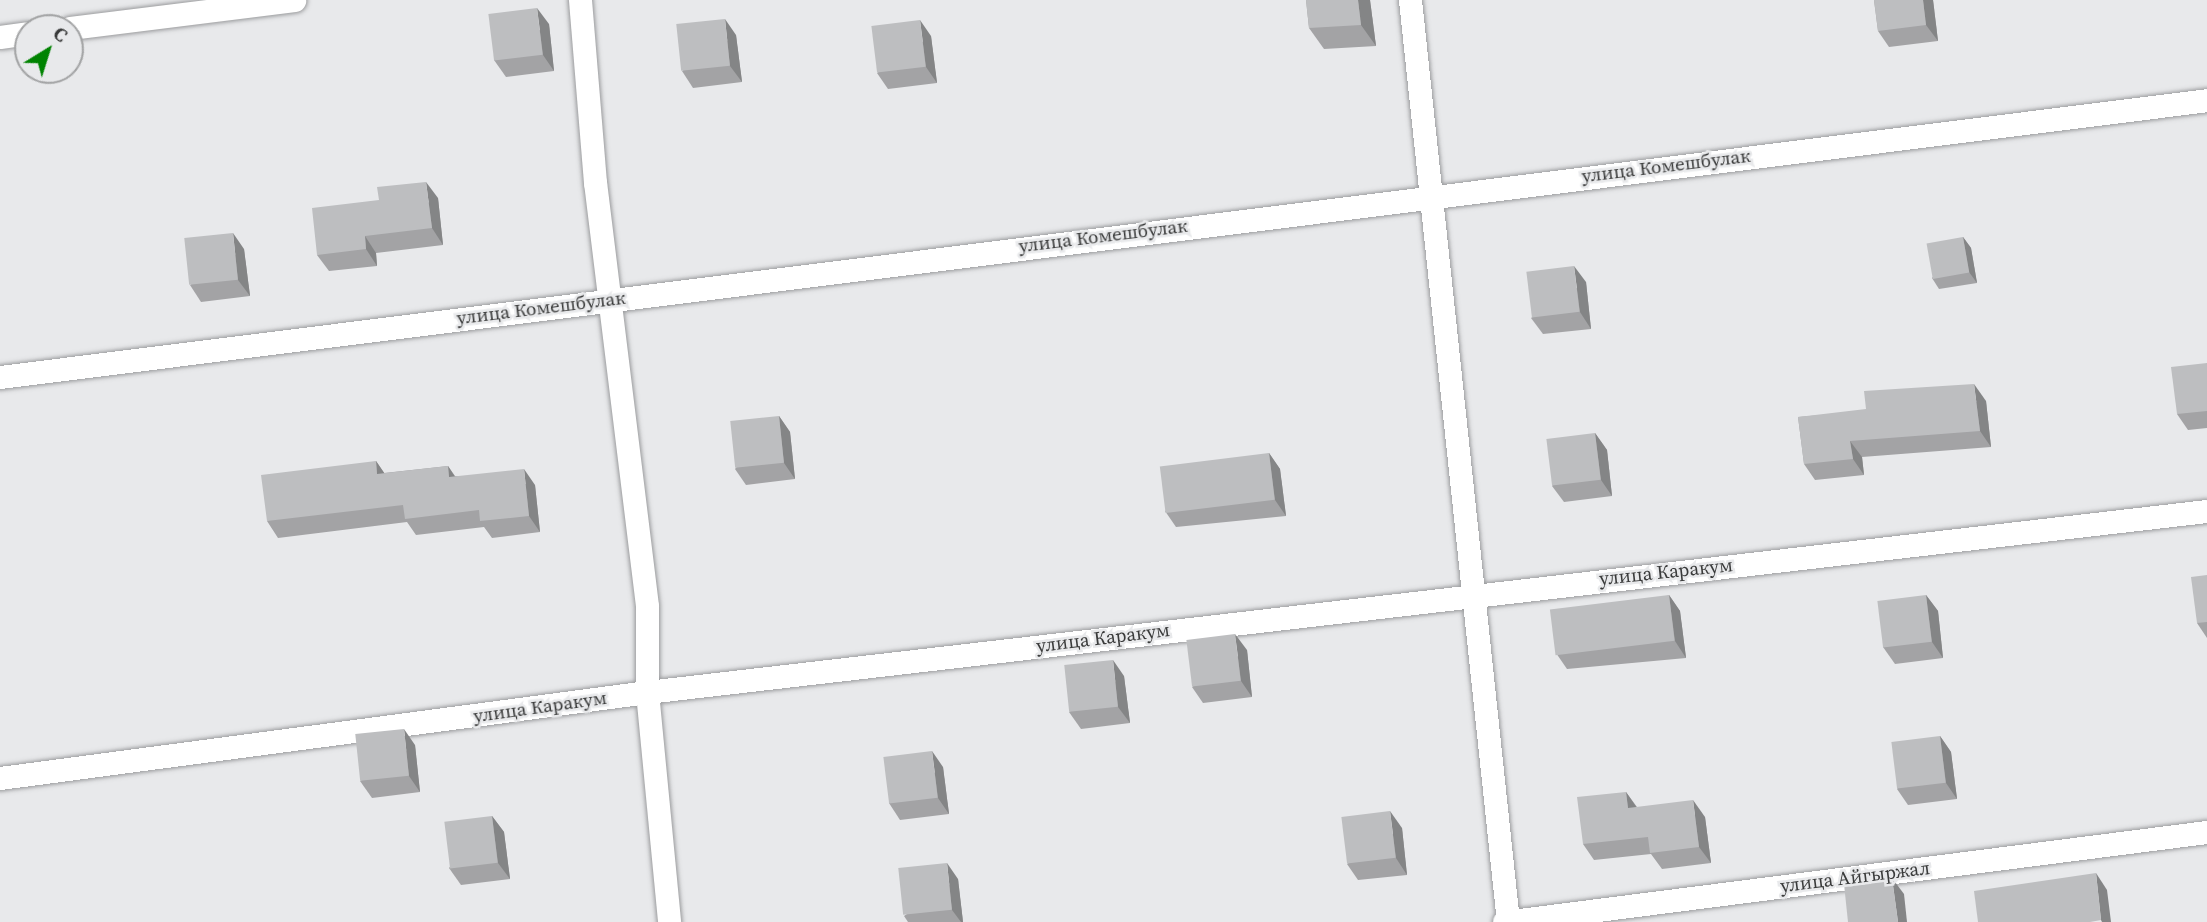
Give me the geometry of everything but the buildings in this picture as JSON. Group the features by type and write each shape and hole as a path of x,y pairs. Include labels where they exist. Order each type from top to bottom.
{"street":[{"path":"84,26 294,0"},
{"path":"580,0 609,299 647,606 647,692 669,922"},
{"path":"1410,0 1470,594 1507,922"},
{"name":"улица Комешбулак","path":"0,377 1430,195 2207,100"},
{"name":"улица Каракум","path":"0,778 647,692 1470,594 2207,511"},
{"name":"улица Айгыржал","path":"1507,922 2207,832"}]}
